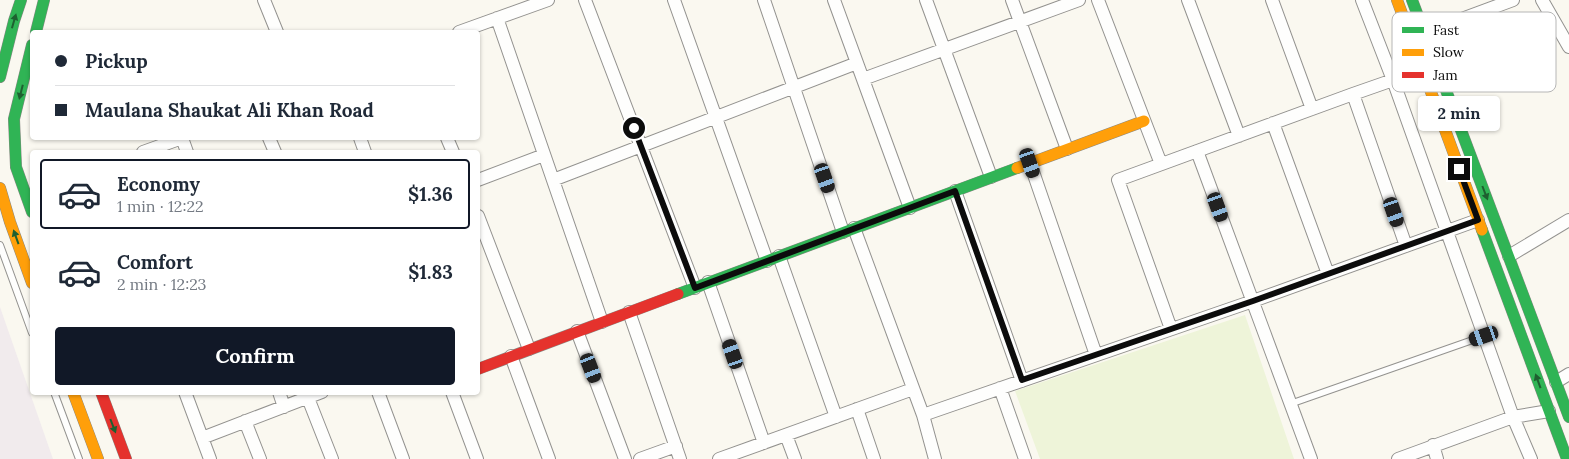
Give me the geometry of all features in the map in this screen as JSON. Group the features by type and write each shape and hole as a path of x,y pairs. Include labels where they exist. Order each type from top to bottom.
{"main road":[{"path":"0,77 21,0"},
{"path":"36,30 44,0"},
{"path":"1397,0 1401,12"},
{"path":"1412,0 1416,12"},
{"path":"29,190 12,165 15,149 14,119 30,53"},
{"path":"1431,92 1567,459"},
{"path":"1446,92 1569,417"},
{"path":"480,368 1144,121"},
{"path":"0,145 15,149"},
{"path":"1,193 30,277"},
{"path":"74,395 98,459"},
{"path":"102,395 126,459"}],"street":[{"path":"264,0 275,30"},
{"path":"464,30 548,0"},
{"path":"585,0 695,288"},
{"path":"674,0 767,261"},
{"path":"764,0 794,87 913,388 923,415 935,459"},
{"path":"834,0 910,208"},
{"path":"926,0 991,177"},
{"path":"1012,0 1067,149"},
{"path":"863,80 1079,0"},
{"path":"1098,0 1161,164"},
{"path":"1188,0 1239,136"},
{"path":"1272,0 1312,109"},
{"path":"1362,0 1392,77"},
{"path":"1481,12 1513,0"},
{"path":"1542,0 1549,12"},
{"path":"497,18 602,322"},
{"path":"1556,24 1569,47"},
{"path":"553,180 857,63"},
{"path":"1171,329 1118,180 1392,80"},
{"path":"1397,92 1484,336 1531,459"},
{"path":"1353,94 1406,246"},
{"path":"1274,123 1328,274"},
{"path":"149,150 176,140"},
{"path":"1197,151 1311,459"},
{"path":"480,179 544,154"},
{"path":"1030,163 1096,355"},
{"path":"1,193 29,190"},
{"path":"955,191 1022,380"},
{"path":"923,415 1253,301 1478,220"},
{"path":"1508,256 1569,220"},
{"path":"480,221 529,349"},
{"path":"779,256 836,416"},
{"path":"708,282 764,442"},
{"path":"629,312 680,459"},
{"path":"577,331 625,459"},
{"path":"510,356 549,459"},
{"path":"1556,382 1569,374"},
{"path":"723,458 913,388"},
{"path":"1000,388 1025,459"},
{"path":"186,395 210,459"},
{"path":"280,395 284,407"},
{"path":"202,438 315,395"},
{"path":"379,395 403,459"},
{"path":"453,395 477,459"},
{"path":"308,398 332,459"},
{"path":"856,409 874,459"},
{"path":"1398,459 1514,418 1549,411"},
{"path":"245,421 260,459"},
{"path":"786,435 795,459"},
{"path":"640,459 676,446"},
{"path":"1433,446 1438,459"}],"lane":[{"path":"0,245 30,328"},
{"path":"1290,404 1484,336"},
{"path":"55,395 79,459"}],"shaded area":[{"path":"0,307 53,459 0,459"}],"green space":[{"path":"1245,315 1294,459 1040,459 1015,391"}],"traffic: fast":[{"path":"0,77 21,0"},
{"path":"36,30 44,0"},
{"path":"1412,0 1417,12"},
{"path":"30,53 14,119 16,167 30,206"},
{"path":"1447,92 1569,417"},
{"path":"678,294 1017,168"},
{"path":"1482,230 1567,459"}],"traffic: slow":[{"path":"1397,0 1401,12"},
{"path":"1431,92 1482,230"},
{"path":"1017,168 1144,121"},
{"path":"0,188 30,277"},
{"path":"74,395 98,459"}],"traffic: jam":[{"path":"480,368 678,294"},
{"path":"102,395 126,459"}],"route":[{"path":"634,128 695,288 955,191 1022,380 1253,301 1478,220 1459,169"}]}
